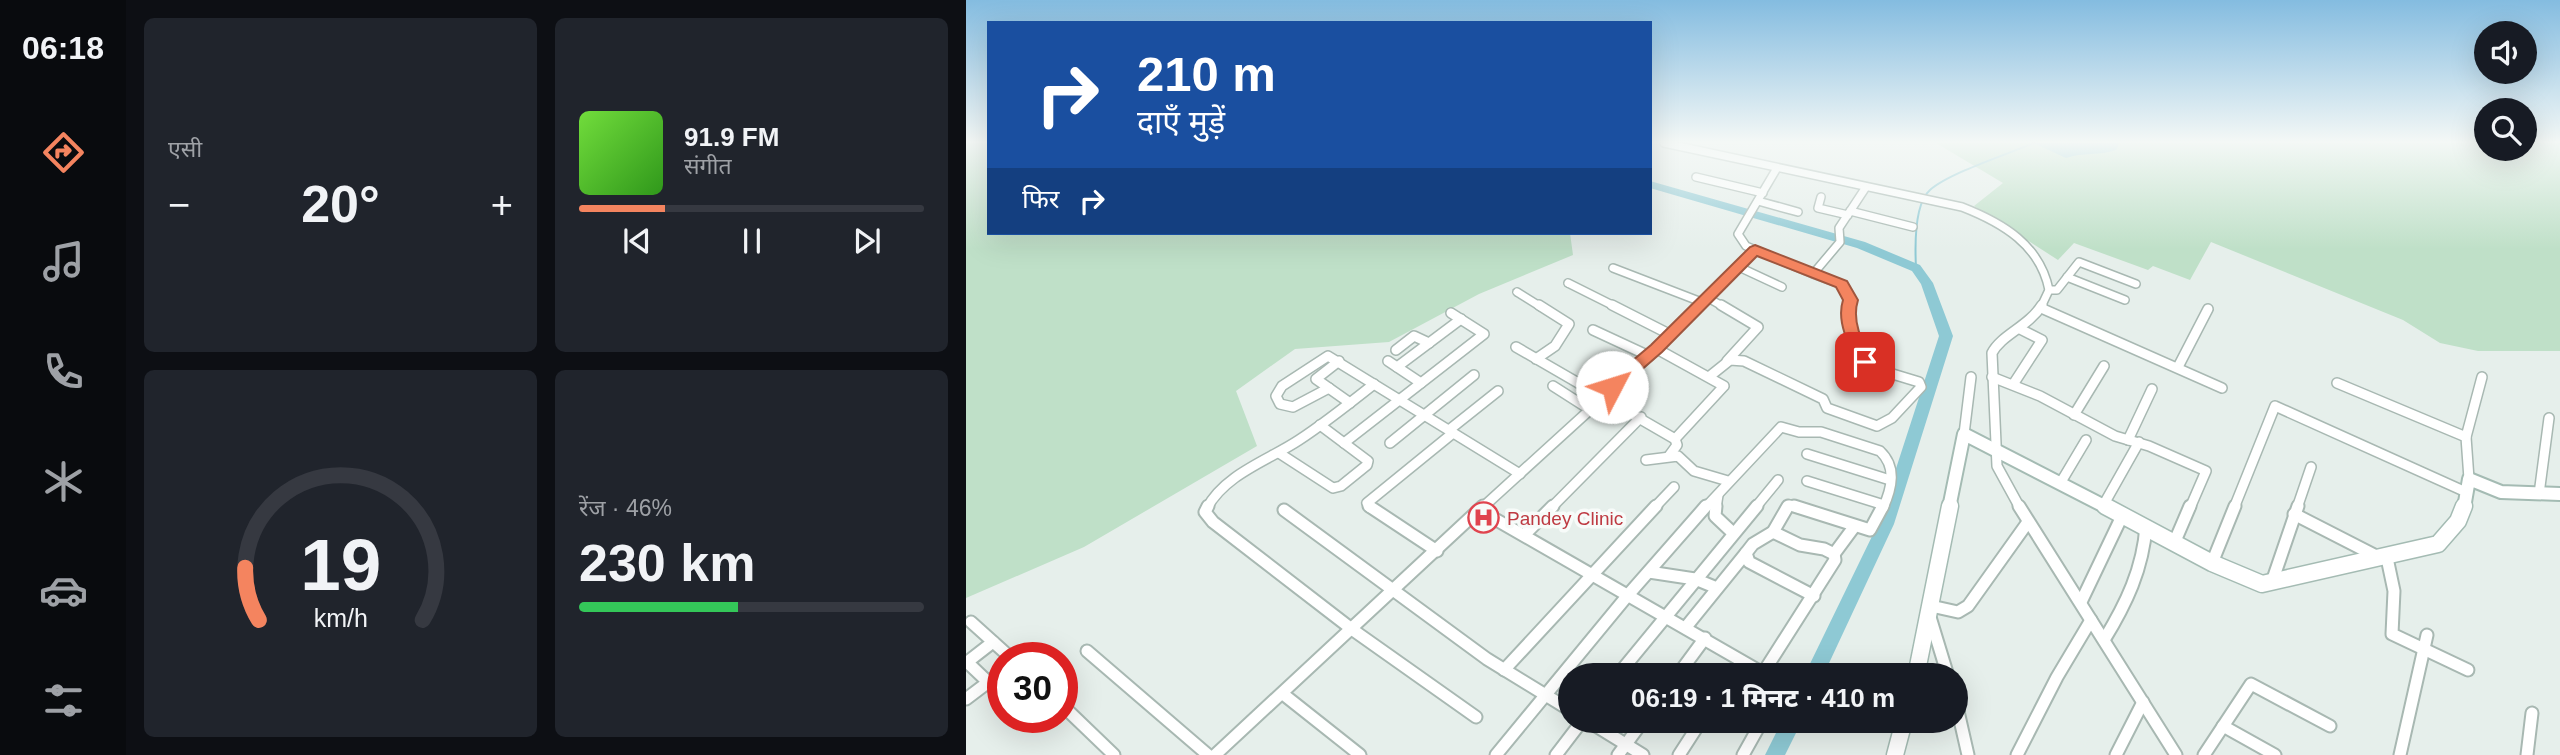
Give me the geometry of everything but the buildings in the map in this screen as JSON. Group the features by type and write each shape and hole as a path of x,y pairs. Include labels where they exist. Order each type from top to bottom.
{"street":[{"path":"1699,178 1798,212"},
{"path":"1771,178 1738,236 1742,243 1755,250 1843,285 1850,300 1848,309 1852,335 1865,362"},
{"path":"1825,178 1970,209 2007,229 2040,261 2049,290 2041,308 2020,330 2006,336 1995,346 1990,361 1997,466 2028,522 2176,755"},
{"path":"1813,274 1840,238 1839,228 1866,187"},
{"path":"1821,197 1818,208 1913,227"},
{"path":"1215,755 1394,592 1602,396 1653,352 1755,250"},
{"path":"2049,290 2057,290 2080,262 2136,284"},
{"path":"1739,267 1782,287"},
{"path":"1613,268 1706,301 1758,327 1710,376"},
{"path":"2067,277 2125,300"},
{"path":"1567,283 1671,335"},
{"path":"1517,292 1570,325 1555,346 1536,359"},
{"path":"2041,308 2222,388"},
{"path":"2178,367 2208,309"},
{"path":"1344,443 1484,334 1451,313"},
{"path":"1397,367 1461,319"},
{"path":"1593,330 1710,376 1724,387 1675,439"},
{"path":"2014,383 2042,340 2020,330"},
{"path":"1396,350 1414,336 1429,343"},
{"path":"1516,347 1675,439 1677,445 1669,456"},
{"path":"1329,388 1293,407 1280,404 1276,396 1283,386 1328,356 1520,474"},
{"path":"1339,361 1316,378 1350,403"},
{"path":"1388,361 1421,383"},
{"path":"1727,361 1745,362 1823,399 1827,408 1875,426 1888,422 1920,389 1919,382 1886,372"},
{"path":"2074,415 2104,366"},
{"path":"1390,443 1474,375"},
{"path":"1919,663 1964,434 1971,377"},
{"path":"1992,377 2014,383 2074,415 2206,471 2175,541"},
{"path":"1964,434 2123,514 2213,563 2258,583 2272,582 2385,559 2441,542 2458,521 2467,486 2466,437 2482,377"},
{"path":"2337,383 2466,437"},
{"path":"1374,384 1320,425 1219,492 1206,507 1206,517 1353,630 1476,717"},
{"path":"1553,386 1589,409"},
{"path":"2104,505 2133,441 2152,389"},
{"path":"1437,551 1367,503 1497,391"},
{"path":"2213,563 2257,446 2276,406 2467,486 2501,492 2560,494"},
{"path":"1524,535 1641,417"},
{"path":"2539,494 2549,418"},
{"path":"1279,453 1335,489 1368,463 1320,425"},
{"path":"1496,755 1628,595 1728,481 1781,427 1799,432 1821,432 1882,452 1892,464 1888,495 1870,530 1790,505 1785,508 1773,532 1753,544 1686,627"},
{"path":"2061,482 2086,440"},
{"path":"1807,454 1890,480"},
{"path":"1646,460 1669,456 1682,458 1694,471 1728,481"},
{"path":"2272,582 2311,467"},
{"path":"1627,663 1778,480"},
{"path":"1807,481 1884,505"},
{"path":"1504,670 1590,573 1674,488"},
{"path":"1719,493 1715,516 1733,533"},
{"path":"1284,510 1504,670 1558,703"},
{"path":"1481,511 1705,638 1741,662"},
{"path":"2081,602 2123,514"},
{"path":"2294,514 2385,559 2394,591 2391,633 2468,670"},
{"path":"1930,611 1958,612 1968,606 2028,522"},
{"path":"2104,640 2121,613 2138,575 2145,552 2146,526"},
{"path":"1772,663 1831,569 1835,560 1834,554 1854,527"},
{"path":"1773,532 1800,545 1825,549 1834,554"},
{"path":"1746,553 1749,562 1814,596"},
{"path":"1649,572 1695,579 1717,587"},
{"path":"1930,611 1944,663"},
{"path":"2017,755 2057,677 2091,620"},
{"path":"971,622 993,642"},
{"path":"2400,755 2427,635"},
{"path":"1687,663 1705,638"},
{"path":"987,647 967,662 987,681"},
{"path":"1087,651 1208,755"},
{"path":"966,699 987,683"},
{"path":"2204,755 2251,684 2330,726"},
{"path":"1283,694 1360,755"},
{"path":"2116,755 2143,702"},
{"path":"2526,755 2532,713"},
{"path":"1078,720 1114,755"},
{"path":"2223,726 2275,755"},
{"path":"1556,755 1573,733"},
{"path":"1602,733 1622,750 1643,755"},
{"path":"1622,750 1634,733"},
{"path":"1679,755 1693,733"},
{"path":"1742,755 1755,733"},
{"path":"1895,755 1901,733"},
{"path":"1963,733 1968,755"}],"green space":[{"path":"966,178 987,178 987,235 1570,235 1573,255 1479,294 1389,342 1295,349 1236,391 1257,446 1084,547 966,598"},
{"path":"1995,178 2560,178 2560,351 2478,351 2440,343 2403,320 2211,242 2190,280 2153,266 2148,270 2074,243 2058,260 1974,206 2003,183"}],"waterway":[{"path":"1916,268 1916,238 1921,205 1930,190 1950,178"},
{"path":"1652,185 1861,245 1916,268 1927,283 1946,336 1886,524 1819,663"},
{"path":"1775,755 1786,733"}],"place":[{"name":"Pandey Clinic","path":"1484,518"}],"route":[{"path":"1612,387 1657,349 1755,250 1842,284 1850,300 1848,309 1852,335 1865,362"}]}
